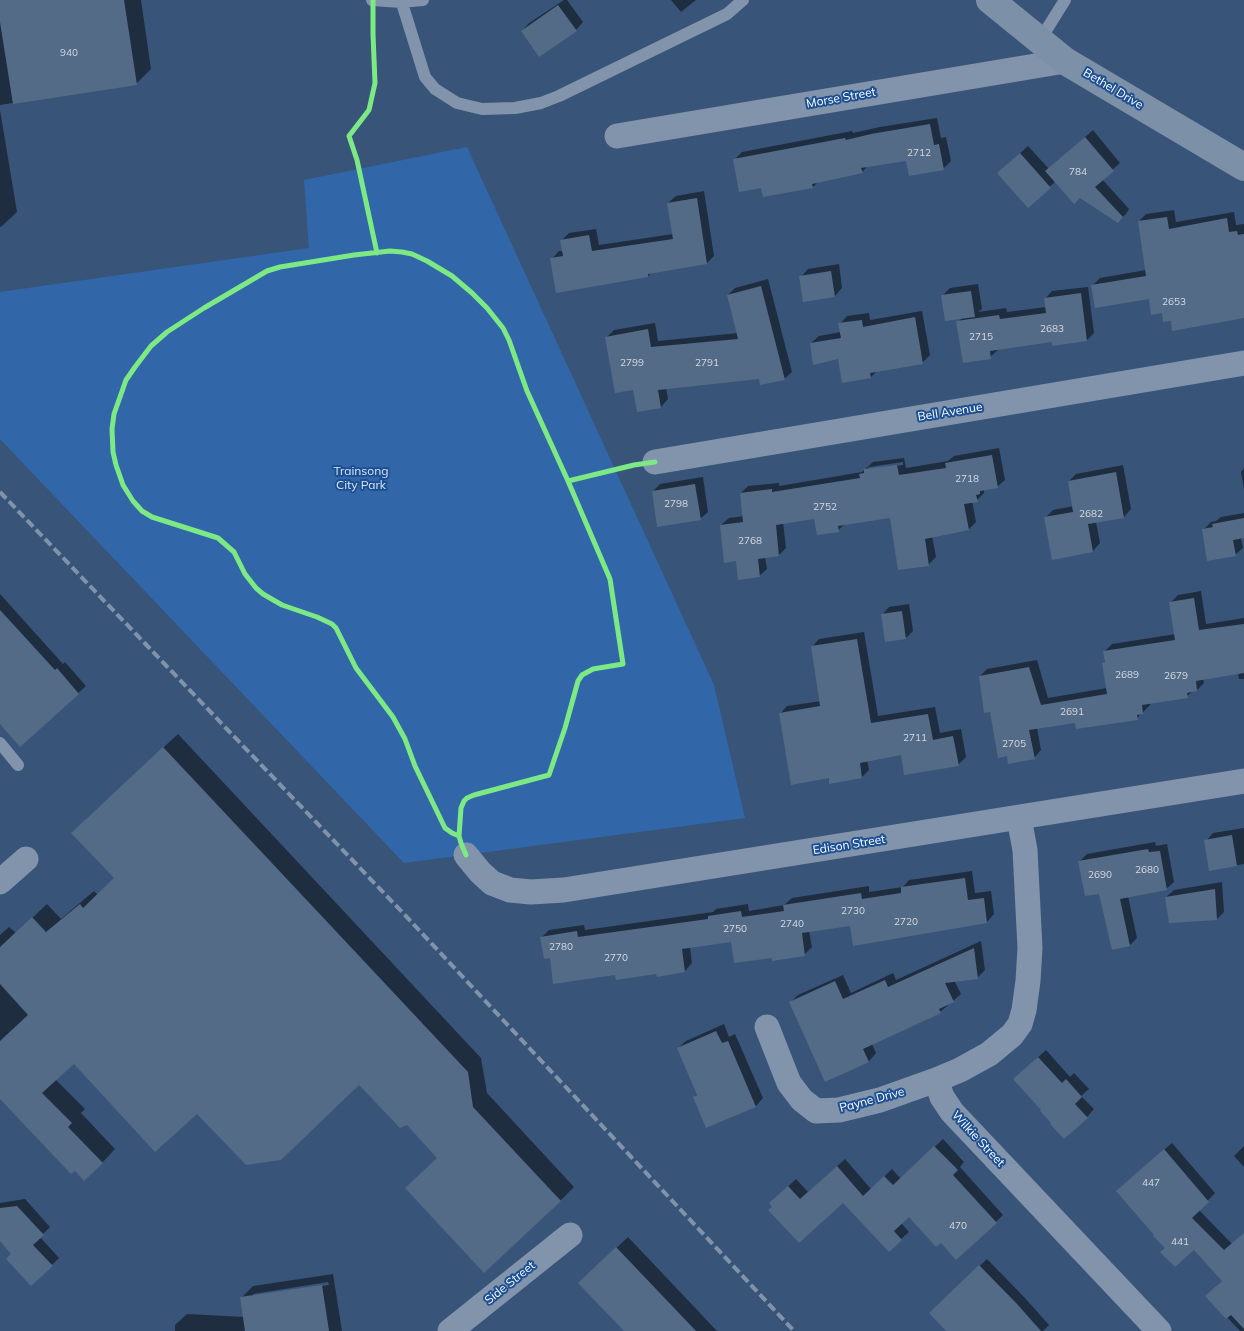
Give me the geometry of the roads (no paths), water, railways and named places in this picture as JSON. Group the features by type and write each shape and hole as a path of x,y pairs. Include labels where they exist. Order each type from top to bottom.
{"street":[{"name":"Bethel Drive","path":"990,0 1065,61 1244,168"},
{"name":"Morse Street","path":"617,136 1065,61"},
{"name":"Bell Avenue","path":"655,462 1244,363"},
{"name":"Edison Street","path":"466,855 492,883 510,890 547,891 1244,781"},
{"path":"936,1080 960,1070 989,1054 1012,1035 1020,1024 1028,981 1030,948 1025,850 1019,818"},
{"path":"0,882 26,859"},
{"name":"Payne Drive","path":"767,1027 789,1083 802,1100 816,1111 839,1110 880,1100 936,1080"},
{"name":"Wilkie Street","path":"936,1080 942,1097 952,1112 1159,1331"},
{"name":"Side Street","path":"450,1331 570,1235"}],"lane":[{"path":"372,0 423,0"},
{"path":"401,1 425,77 435,89 457,103 482,109 515,108 541,103 559,96 727,14 743,0"},
{"path":"1040,40 1065,0"},
{"path":"0,743 18,765"}],"railway":[{"path":"0,492 403,913 794,1331"}],"park label":[{"name":"Trainsong City Park","path":"361,478"}]}
